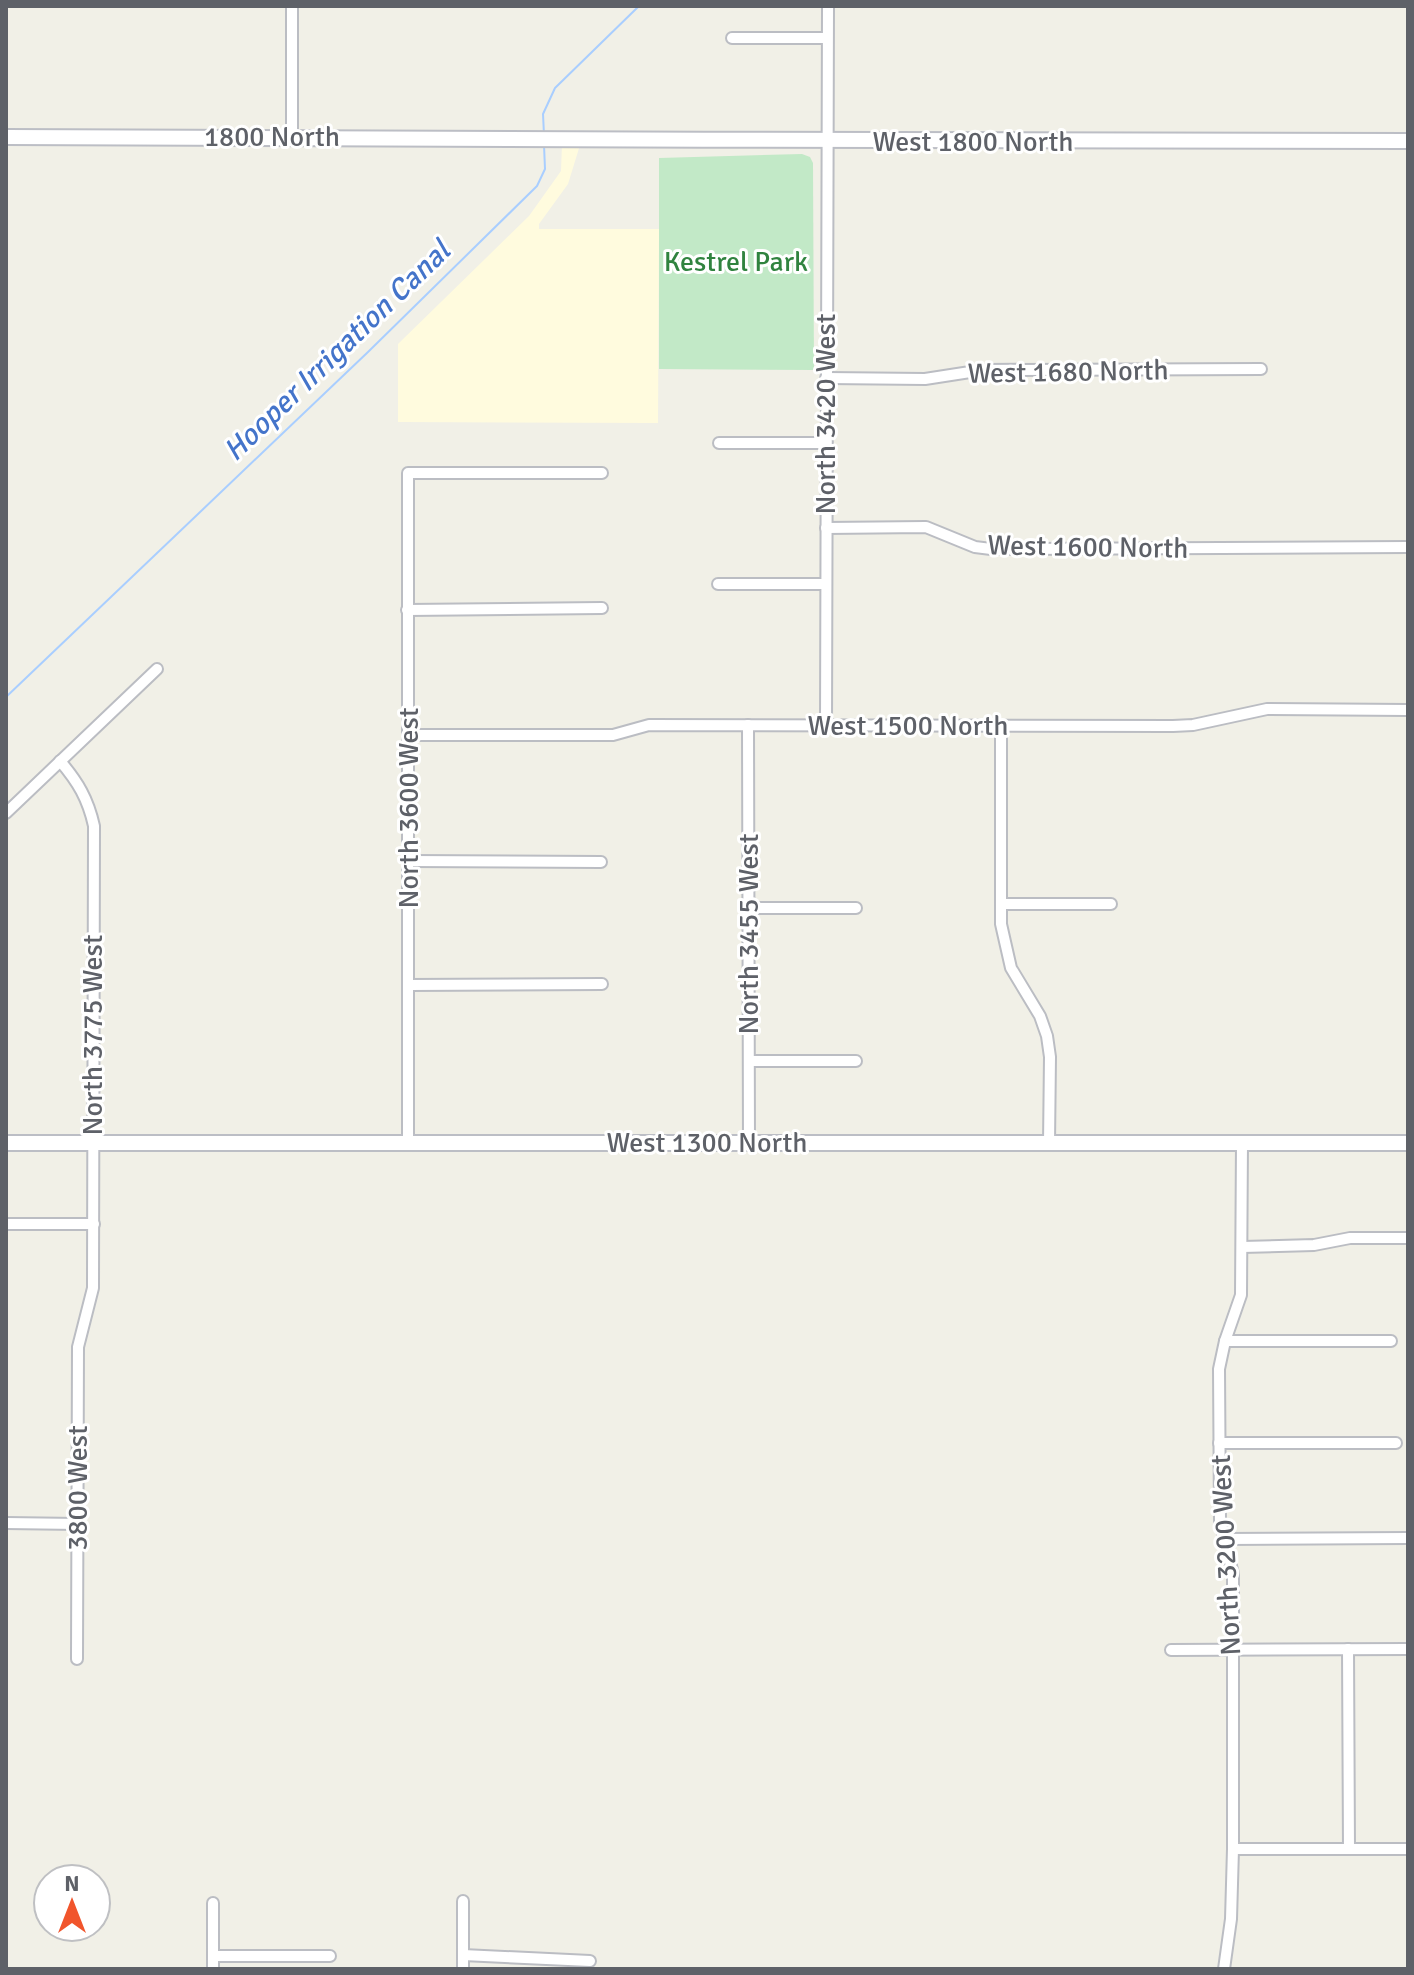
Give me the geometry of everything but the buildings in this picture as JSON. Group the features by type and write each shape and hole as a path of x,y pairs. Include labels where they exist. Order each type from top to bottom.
{"street":[{"path":"292,6 292,137"},
{"name":"North 3420 West","path":"826,726 828,6"},
{"path":"732,38 827,38"},
{"name":"1800 North","path":"6,137 544,138"},
{"name":"West 1800 North","path":"544,138 827,142 1408,141"},
{"name":"West 1680 North","path":"826,378 925,379 983,370 1261,369"},
{"path":"719,443 826,443"},
{"name":"North 3600 West","path":"408,1144 408,473 602,473"},
{"name":"West 1600 North","path":"826,528 926,527 975,547 991,549 1408,547"},
{"path":"718,584 826,584"},
{"path":"407,610 602,608"},
{"path":"6,813 157,669"},
{"name":"West 1500 North","path":"408,735 613,735 649,725 1173,726 1193,725 1267,709 1408,710"},
{"name":"North 3455 West","path":"748,725 749,1144"},
{"path":"1001,726 1003,944 1011,968 1040,1016 1047,1036 1050,1057 1049,1143"},
{"name":"North 3775 West","path":"60,761 79,783 89,804 94,826 93,1288 86,1317"},
{"path":"409,861 601,862"},
{"path":"1001,904 1111,904"},
{"path":"749,908 856,908"},
{"path":"409,985 602,984"},
{"path":"749,1061 856,1061"},
{"name":"West 1300 North","path":"6,1143 1408,1143"},
{"name":"North 3200 West","path":"1224,1969 1231,1919 1233,1849 1233,1574 1220,1521 1219,1369 1241,1295 1242,1143"},
{"path":"6,1224 94,1224"},
{"path":"1242,1247 1314,1245 1350,1238 1408,1238"},
{"name":"3800 West","path":"77,1659 78,1347 86,1317"},
{"path":"1225,1341 1391,1341"},
{"path":"1219,1443 1396,1443"},
{"path":"6,1523 78,1524"},
{"path":"1225,1539 1408,1538"},
{"path":"1348,1649 1349,1849"},
{"path":"1171,1650 1408,1649"},
{"path":"1233,1849 1408,1849"},
{"path":"463,1901 463,1969"},
{"path":"213,1903 213,1969"},
{"path":"463,1955 590,1961"},
{"path":"213,1956 330,1956"}],"shaded area":[{"path":"562,144 580,145 568,184 539,224 539,229 659,229 658,423 398,422 398,344 529,216 561,171"}],"green space":[{"name":"Kestrel Park","path":"802,154 810,157 813,163 814,370 659,369 659,158"}],"waterway":[{"name":"Hooper Irrigation Canal","path":"544,135 543,114 555,88 639,6"},
{"name":"Hooper Irrigation Canal","path":"6,697 368,352 537,186 545,169 544,145"}]}
